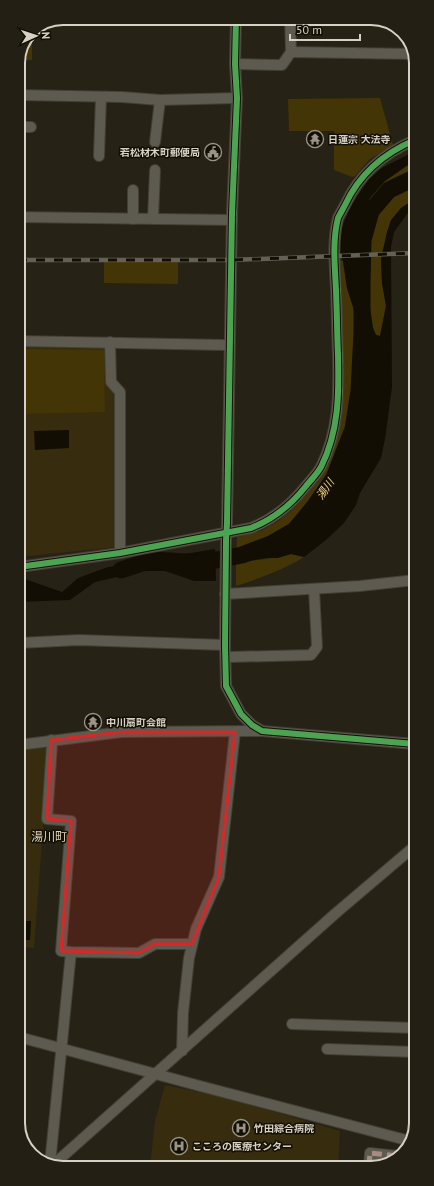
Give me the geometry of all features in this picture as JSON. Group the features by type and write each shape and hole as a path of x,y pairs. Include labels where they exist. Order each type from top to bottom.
{"street":[{"path":"236,25 235,64 237,98 232,220 225,592 226,686 241,714 252,725 262,731"},
{"path":"235,64 282,65 291,52 290,25"},
{"path":"291,52 408,54"},
{"path":"25,95 160,100 237,98"},
{"path":"99,156 101,97"},
{"path":"155,142 160,100"},
{"path":"25,127 31,127"},
{"path":"25,566 226,537 263,523 284,510 299,495 320,468 331,440 336,421 338,403 334,244 338,218 359,182 370,168 409,143"},
{"path":"153,219 155,170"},
{"path":"133,190 133,219"},
{"path":"25,217 232,220"},
{"path":"25,340 225,345"},
{"path":"110,342 111,382 120,392 120,553"},
{"path":"225,592 314,588 409,580"},
{"path":"229,657 311,655 317,647 314,588"},
{"path":"25,643 79,640 225,645"},
{"path":"182,1051 187,976 192,944 196,929 218,877 232,732 241,714"},
{"path":"25,744 122,732 262,731 409,743"},
{"path":"51,740 52,744 47,819 71,821 61,951 138,953 155,944 192,944"},
{"path":"58,1161 336,913 409,851"},
{"path":"50,1159 71,952"},
{"path":"292,1024 409,1028"},
{"path":"25,1038 405,1140"},
{"path":"327,1049 409,1052"},
{"path":"369,1161 370,1153 391,1155"}],"highlighted area":[{"path":"122,732 235,732 219,877 192,944 155,944 139,953 61,951 71,821 47,819 51,740"}],"shaded area":[{"path":"32,42 32,42 32,60 25,60 26,53"},
{"path":"380,98 393,145 370,159 355,176 352,177 334,170 334,131 289,131 288,99"},
{"path":"409,154 409,165 385,181 370,198 363,213 358,233 358,248 354,260 358,282 367,297 373,328 376,335 380,336 386,306 382,283 381,259 391,220 401,208 409,203 409,211 394,232 391,247 392,387 381,458 360,493 356,505 344,523 326,540 304,557 291,554 278,558 267,558 236,563 236,552 284,540 300,529 318,508 346,470 359,430 366,395 354,310 347,288 343,261 338,249 341,230 350,207 369,179 382,168"},
{"path":"409,165 409,203 401,208 384,247 381,259 382,283 386,306 380,336 376,335 373,328 367,297 358,282 354,260 358,248 358,233 363,213 370,198 385,181"},
{"path":"178,261 178,284 104,283 104,262"},
{"path":"338,261 343,261 347,288 354,310 366,395 359,430 346,470 318,508 300,529 284,540 236,552 237,537 261,531 277,522 290,512 308,493 319,477 334,439"},
{"path":"25,345 108,347 109,383 119,393 117,547 25,556"},
{"path":"25,349 104,350 105,412 25,414"},
{"path":"69,430 69,448 35,450 34,431"},
{"path":"215,549 216,581 194,581 165,571 143,571 95,582 70,600 25,602 25,579 62,592 78,578 108,567 141,564 173,556"},
{"path":"291,554 304,557 280,570 236,586 236,563"},
{"path":"49,747 34,948 25,947 25,750"},
{"path":"25,921 31,921 30,940 25,940"},
{"name":"竹田綜合病院","path":"165,1085 227,1098 340,1131 338,1161 151,1161 155,1121"}],"waterway":[{"name":"湯川","path":"121,570 152,560 201,563 242,555 271,544 295,530 314,507 334,478 353,429 359,391 362,333 363,240 371,211 389,190 409,180"}],"railway":[{"path":"25,260 232,260 409,253"}],"marked path":[{"path":"369,1161 370,1153 391,1155"}],"cycle path":[{"path":"236,25 235,64 237,98 232,213 226,540 226,686 241,714 252,725 262,731 409,743"},
{"path":"25,566 120,553 251,528 275,516 300,493 321,467 331,440 337,412 338,370 334,254 338,218 357,184 365,175 383,158 409,143"}],"place":[{"name":"日蓮宗 大法寺","path":"315,139"},
{"name":"若松材木町郵便局","path":"213,152"},
{"name":"中川扇町会館","path":"93,722"},
{"name":"竹田綜合病院","path":"241,1128"},
{"name":"こころの医療センター","path":"179,1146"}],"district":[{"name":"湯川町","path":"49,837"}]}
